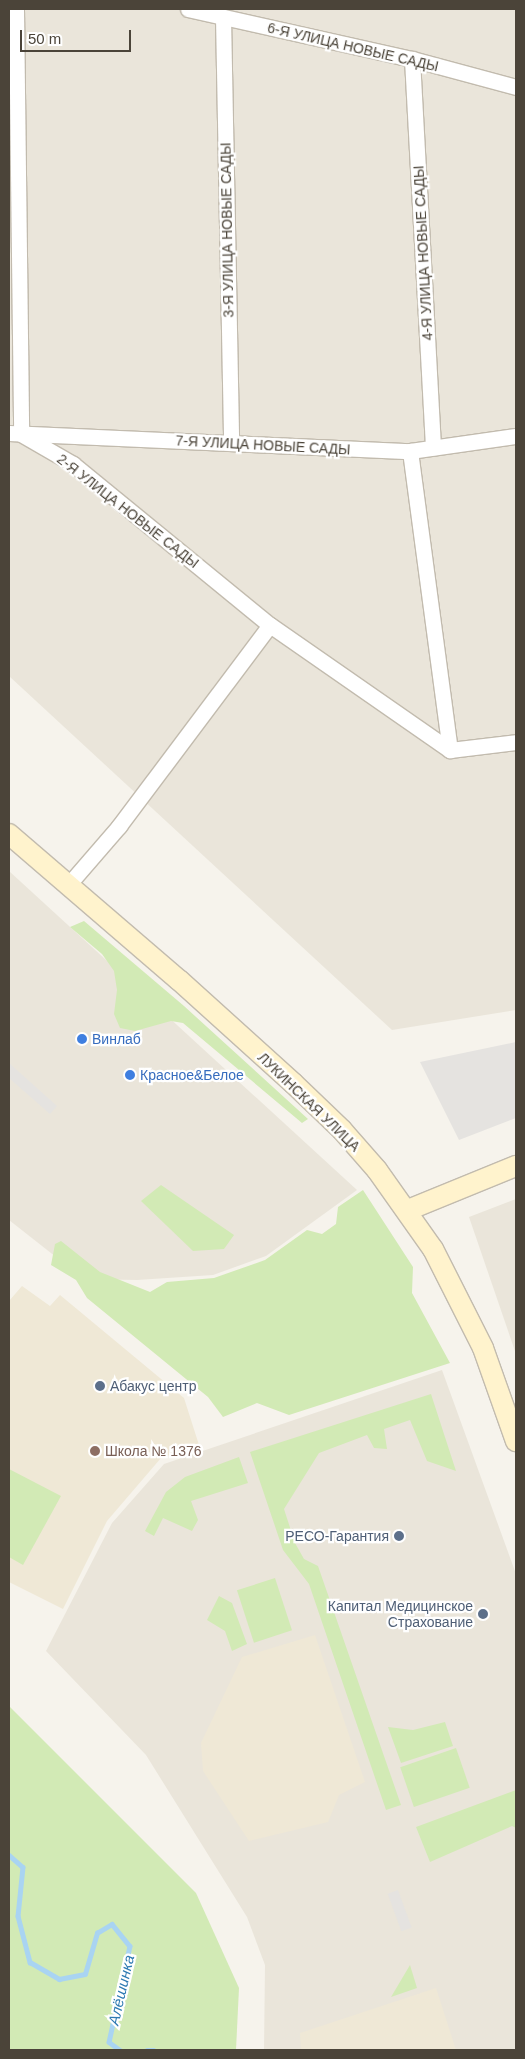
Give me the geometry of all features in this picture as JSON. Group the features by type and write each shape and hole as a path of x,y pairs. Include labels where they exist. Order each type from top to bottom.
{"main road":[{"name":"ЛУКИНСКАЯ УЛИЦА","path":"9,834 179,980 342,1130 408,1210 433,1249 483,1348 516,1441"},
{"path":"408,1210 516,1166"}],"street":[{"path":"15,433 16,9"},
{"name":"6-Я УЛИЦА НОВЫЕ САДЫ","path":"188,9 412,59 516,87"},
{"name":"3-Я УЛИЦА НОВЫЕ САДЫ","path":"223,17 231,443"},
{"name":"4-Я УЛИЦА НОВЫЕ САДЫ","path":"412,59 433,446"},
{"name":"7-Я УЛИЦА НОВЫЕ САДЫ","path":"15,433 410,451 433,446 516,436"},
{"name":"2-Я УЛИЦА НОВЫЕ САДЫ","path":"15,433 74,464 270,625 450,750"},
{"path":"410,451 450,750 516,742"},
{"path":"69,884 119,826 270,625"}],"shaded area":[{"path":"9,9 516,9 516,1010 392,1030 9,676"},
{"path":"9,871 357,1190 266,1256 213,1275 137,1280 84,1279 9,1220"},
{"path":"516,1042 516,1118 459,1140 420,1062"},
{"path":"9,1063 57,1106 50,1114 9,1078"},
{"path":"516,1199 516,1354 469,1217"},
{"name":"Школа № 1376","path":"22,1286 50,1306 60,1295 184,1398 199,1445 161,1458 107,1521 63,1609 9,1582 9,1301"},
{"path":"442,1370 516,1574 516,2050 264,2050 265,1965 247,1917 146,1755 46,1651 112,1523 164,1464"},
{"path":"315,1635 365,1782 339,1795 328,1822 249,1841 203,1771 201,1743 242,1657"},
{"path":"398,1890 412,1928 401,1931 388,1894"},
{"path":"436,1988 456,2050 301,2050 300,2033"}],"green space":[{"path":"84,921 184,1006 308,1119 302,1123 183,1023 171,1021 135,1031 120,1028 114,1014 117,990 114,971 102,954 70,927"},
{"path":"161,1185 234,1235 224,1249 193,1251 141,1201"},
{"path":"363,1190 413,1267 412,1293 450,1363 289,1415 257,1403 223,1417 208,1397 87,1298 76,1280 51,1265 55,1244 61,1241 100,1272 150,1292 167,1282 214,1278 265,1260 307,1230 322,1234 336,1224 338,1207"},
{"path":"431,1394 456,1471 427,1461 410,1420 384,1429 387,1449 374,1448 367,1435 319,1453 284,1509 295,1543 304,1559 318,1566 401,1805 386,1810 309,1584 283,1550 250,1452"},
{"path":"239,1457 248,1483 191,1501 198,1520 192,1531 163,1518 154,1536 145,1531 166,1492 185,1477"},
{"path":"9,1469 61,1496 23,1565 9,1557"},
{"path":"275,1578 292,1630 254,1643 237,1590"},
{"path":"219,1596 232,1603 247,1644 232,1651 225,1631 207,1620"},
{"path":"9,1706 196,1893 239,1988 236,2050 9,2050"},
{"path":"445,1722 453,1746 401,1763 388,1727 413,1730"},
{"path":"456,1748 470,1788 414,1807 400,1767"},
{"path":"516,1790 516,1828 512,1826 430,1862 416,1827"},
{"path":"410,1965 417,1988 391,1997"}],"waterway":[{"name":"Алёшинка","path":"9,1855 23,1867 18,1916 30,1962 59,1979 85,1974 97,1933 112,1924 130,1946 109,2042 120,2050"},
{"name":"Алёшинка","path":"147,2050 154,2050"}],"place":[{"name":"Винлаб","path":"82,1039"},
{"name":"Красное&Белое","path":"130,1075"},
{"name":"Абакус центр","path":"100,1386"},
{"name":"Школа № 1376","path":"95,1451"},
{"name":"РЕСО-Гарантия","path":"399,1536"},
{"name":"Капитал Медицинское Страхование","path":"483,1614"}]}
